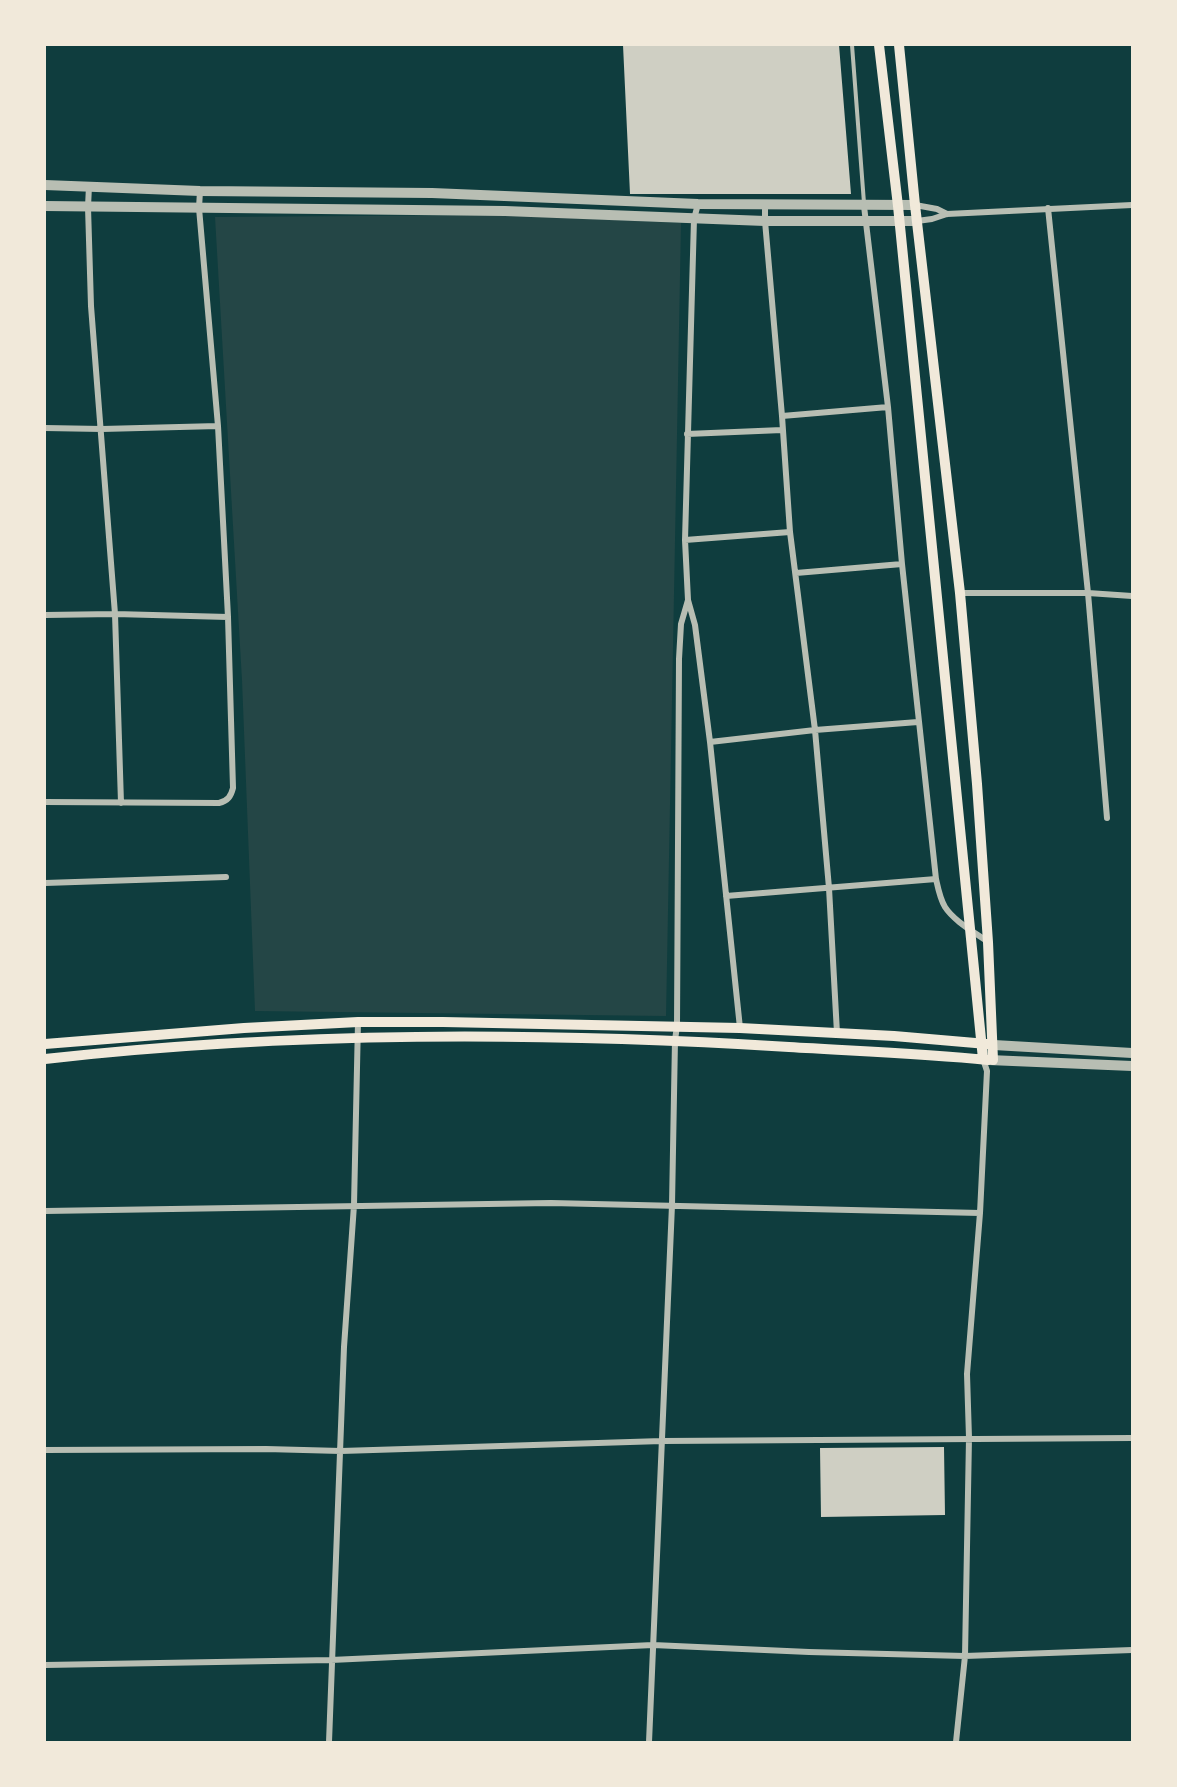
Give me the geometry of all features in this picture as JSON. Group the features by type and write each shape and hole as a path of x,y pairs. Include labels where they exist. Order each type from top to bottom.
{"main road":[{"path":"879,45 898,206 970,928 988,1044"},
{"path":"45,1059 182,1046 299,1039 473,1037 675,1040 988,1060 988,942 977,784 960,593 899,45"},
{"path":"45,1044 244,1028 358,1022 443,1022 740,1028 988,1044"}],"street":[{"path":"45,184 200,191 432,194 698,204 915,205 947,213"},
{"path":"89,186 92,306 115,614 121,802"},
{"path":"45,802 225,801 231,795 233,788 228,617 218,426 194,208 200,191"},
{"path":"306,191 306,210"},
{"path":"505,211 507,197"},
{"path":"698,204 694,219 687,434 685,540 688,600 695,625 710,742 740,1028"},
{"path":"765,205 790,532 814,730 829,888 837,1033"},
{"path":"45,206 505,211 694,219 866,222 917,221 932,219 947,213 1132,205"},
{"path":"864,206 888,406 918,722 936,879 945,908 988,942"},
{"path":"1048,208 1088,593 1107,818"},
{"path":"782,416 888,406"},
{"path":"45,428 218,426"},
{"path":"687,434 782,430"},
{"path":"685,540 790,532"},
{"path":"796,573 902,564"},
{"path":"960,593 1088,593 1132,596"},
{"path":"648,1742 672,1205 677,1026 679,659 681,624 688,600"},
{"path":"45,615 228,617"},
{"path":"710,742 814,730 918,722"},
{"path":"45,883 226,877"},
{"path":"726,896 936,879"},
{"path":"329,1742 344,1347 354,1205 358,1022"},
{"path":"988,1044 1132,1053"},
{"path":"1098,1065 1099,1051"},
{"path":"956,1742 965,1656 969,1438 967,1374 980,1213 988,1060 1132,1066"},
{"path":"45,1211 551,1203 980,1213"},
{"path":"45,1450 341,1451 662,1441 1132,1438"},
{"path":"45,1665 331,1660 653,1645 965,1656 1132,1650"}],"lane":[{"path":"852,45 864,206"}],"shaded area":[{"path":"505,215 681,223 666,1016 255,1011 242,680 215,217"}],"building":[{"path":"623,45 839,45 851,194 630,194"},
{"path":"944,1447 945,1515 821,1517 820,1448"}]}
